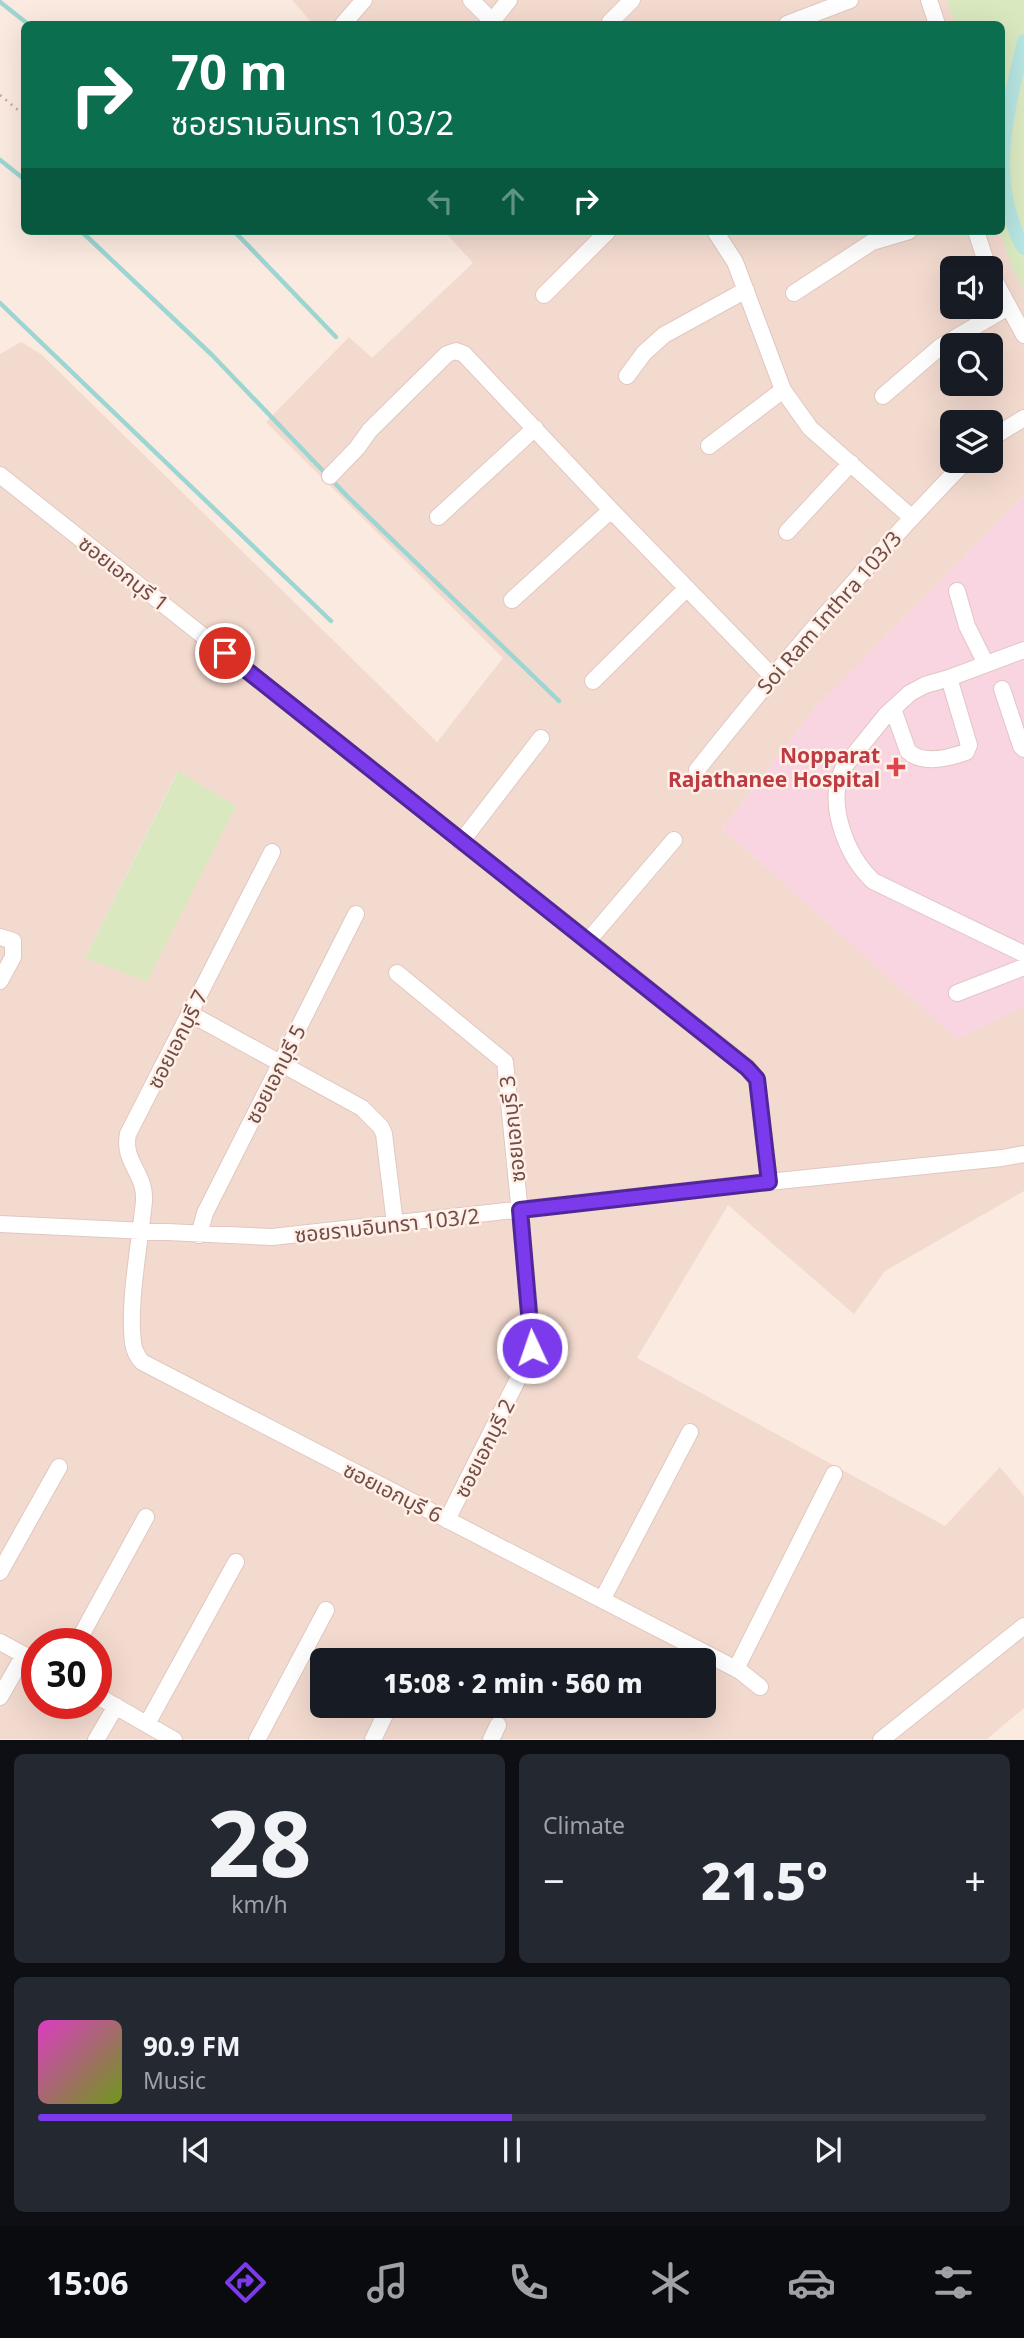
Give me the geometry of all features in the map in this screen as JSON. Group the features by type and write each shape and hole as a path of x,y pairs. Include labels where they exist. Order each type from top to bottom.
{"street":[{"path":"346,21 364,0"},
{"path":"471,0 489,21"},
{"path":"494,21 509,0"},
{"path":"611,21 632,0"},
{"path":"796,21 850,0"},
{"path":"929,0 936,21"},
{"path":"544,295 604,235"},
{"path":"718,235 735,262 783,390 810,428 911,517"},
{"path":"794,293 872,242 896,235"},
{"path":"977,235 984,256"},
{"path":"627,376 644,353 664,335 746,290"},
{"path":"1003,297 1024,335"},
{"path":"883,396 940,347 1008,307"},
{"path":"330,476 370,430 447,354 456,351 464,354 772,676"},
{"path":"709,446 783,390"},
{"path":"1003,431 1024,418"},
{"path":"438,517 535,428"},
{"path":"787,532 852,463"},
{"name":"Soi Ram Inthra 103/3","path":"697,770 772,676 911,517 954,473"},
{"name":"ซอยเอกบุรี 1","path":"0,475 754,1074 757,1079 769,1182"},
{"path":"512,600 611,510"},
{"path":"593,681 687,588"},
{"path":"957,591 967,626 986,664"},
{"path":"1024,650 917,688 893,709 858,750 840,775 837,789 840,817 862,871 881,887 1024,954"},
{"path":"893,709 908,751 912,755 944,760 966,752 969,745 949,678"},
{"path":"1002,689 1024,749"},
{"path":"461,842 541,738"},
{"path":"587,942 674,840"},
{"name":"ซอยเอกบุรี 7","path":"140,1232 143,1185 126,1149 128,1134 272,852"},
{"name":"ซอยเอกบุรี 5","path":"199,1235 205,1213 356,914"},
{"path":"0,937 13,941 15,949 0,981"},
{"path":"957,993 1024,967"},
{"name":"ซอยเอกบุรี 3","path":"397,973 505,1062 520,1210"},
{"path":"189,1013 362,1108 381,1127 395,1224"},
{"name":"ซอยรามอินทรา 103/2","path":"0,1224 272,1237 1024,1154"},
{"name":"ซอยเอกบุรี 2","path":"447,1520 532,1348 520,1210"},
{"name":"ซอยเอกบุรี 6","path":"140,1232 133,1308 133,1343 136,1355 142,1362 736,1669 760,1687"},
{"path":"602,1600 691,1432"},
{"path":"0,1572 59,1467"},
{"path":"736,1669 834,1474"},
{"path":"85,1628 146,1517"},
{"path":"147,1724 236,1562"},
{"path":"257,1740 326,1610"},
{"path":"881,1740 1024,1626"},
{"path":"0,1642 21,1654"},
{"path":"0,1697 21,1670"},
{"path":"112,1704 174,1740"},
{"path":"96,1740 116,1706"},
{"path":"373,1740 383,1718"}],"path":[{"path":"0,95 21,112"}],"shaded area":[{"path":"292,0 1024,0 1024,496 816,707 722,828 957,1039 1024,1006 1024,1191 885,1271 854,1314 728,1205 637,1358 945,1526 1000,1467 1024,1496 1024,1708 987,1739 0,1739 0,354 21,342 41,354 437,742 503,658 266,422 349,337 372,358 473,263 448,235 1005,235 1005,21 310,21","holes":["177,772 236,806 85,958"]},
{"name":"Nopparat Rajathanee Hospital","path":"1024,496 1024,1006 957,1039 722,828 816,707"}],"green space":[{"path":"947,0 1024,0 1024,290 1012,268 1001,235 1005,235 1005,21 954,21"},
{"path":"178,771 236,806 147,981 85,958"}],"waterway":[{"path":"0,2 24,21"},
{"path":"1005,132 1024,41"},
{"path":"0,160 21,177"},
{"path":"1005,190 1017,236 1024,248"},
{"path":"85,235 212,355 348,497 559,701"},
{"path":"238,235 336,337"},
{"path":"0,303 331,621"}],"place":[{"name":"Nopparat Rajathanee Hospital","path":"896,767"}],"route":[{"path":"225,653 747,1068 757,1079 769,1182 520,1210 532,1348"}]}
